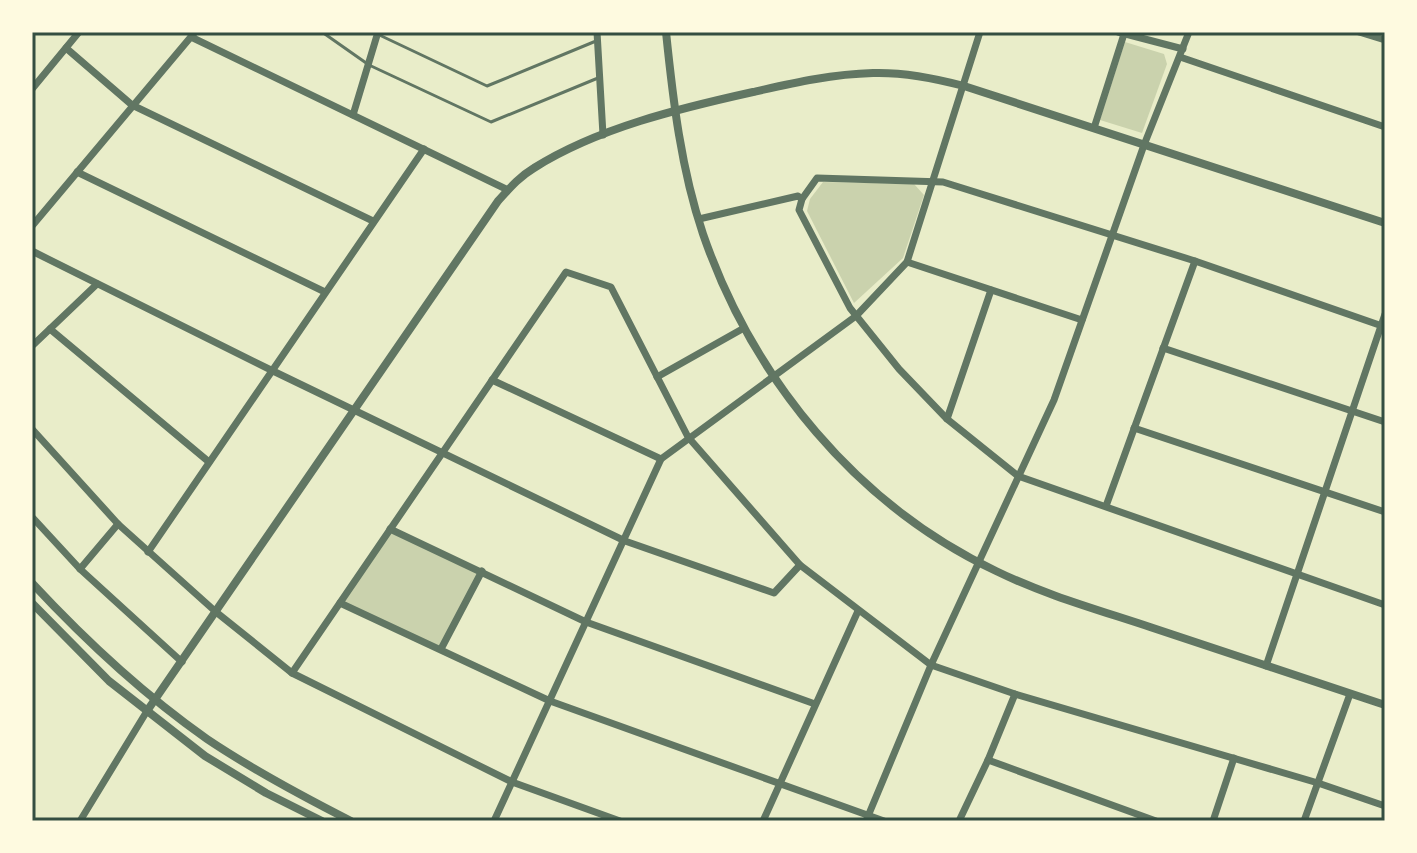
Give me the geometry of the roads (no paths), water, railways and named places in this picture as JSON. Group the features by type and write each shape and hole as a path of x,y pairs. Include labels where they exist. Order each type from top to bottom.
{"street":[{"path":"32,89 79,32"},
{"path":"666,32 674,111 699,219 728,299 773,377 816,433 864,481 893,507 980,563 1055,595 1385,705"},
{"path":"494,821 661,459 856,316 907,262 980,32"},
{"path":"867,818 931,665 1054,400 1144,145 1189,32"},
{"path":"1359,32 1385,40"},
{"path":"353,115 376,33"},
{"path":"1094,128 1121,33 1385,127"},
{"path":"32,226 193,34 508,190"},
{"path":"597,36 603,135"},
{"path":"66,48 132,105 373,221"},
{"path":"80,821 147,711 508,190 534,168 561,153 674,111 803,81 876,72 906,74 964,86 1385,223"},
{"path":"148,552 424,149"},
{"path":"77,172 325,292"},
{"path":"1383,326 1112,234 934,180 817,178 802,199 799,210 856,316 899,369 947,419 1018,476 1385,605"},
{"path":"699,219 798,196 802,199"},
{"path":"32,251 625,541 774,593 800,565"},
{"path":"1106,506 1195,261"},
{"path":"907,262 1082,320"},
{"path":"292,673 566,272 611,287 688,437 800,565 931,665 1015,694 1318,783 1385,806"},
{"path":"32,346 97,284"},
{"path":"947,419 991,290"},
{"path":"1266,666 1385,314"},
{"path":"657,377 744,328"},
{"path":"50,329 209,462"},
{"path":"1163,348 1385,422"},
{"path":"492,380 661,459"},
{"path":"1134,428 1385,512"},
{"path":"32,429 118,524 216,612 292,673 512,782 620,821"},
{"path":"33,518 80,569 182,662"},
{"path":"80,569 118,524"},
{"path":"390,529 586,622 815,704"},
{"path":"441,649 482,571"},
{"path":"32,583 102,654 207,739 265,775 351,821"},
{"path":"32,603 109,681 205,756 266,793 322,821"},
{"path":"340,603 550,701 780,783 867,818 884,821"},
{"path":"763,821 858,611"},
{"path":"959,821 1015,694"},
{"path":"1304,821 1350,694"},
{"path":"1213,821 1234,758"},
{"path":"988,760 1156,821"}],"lane":[{"path":"322,32 369,65 491,122 599,77"},
{"path":"376,33 487,86 597,36"}]}
